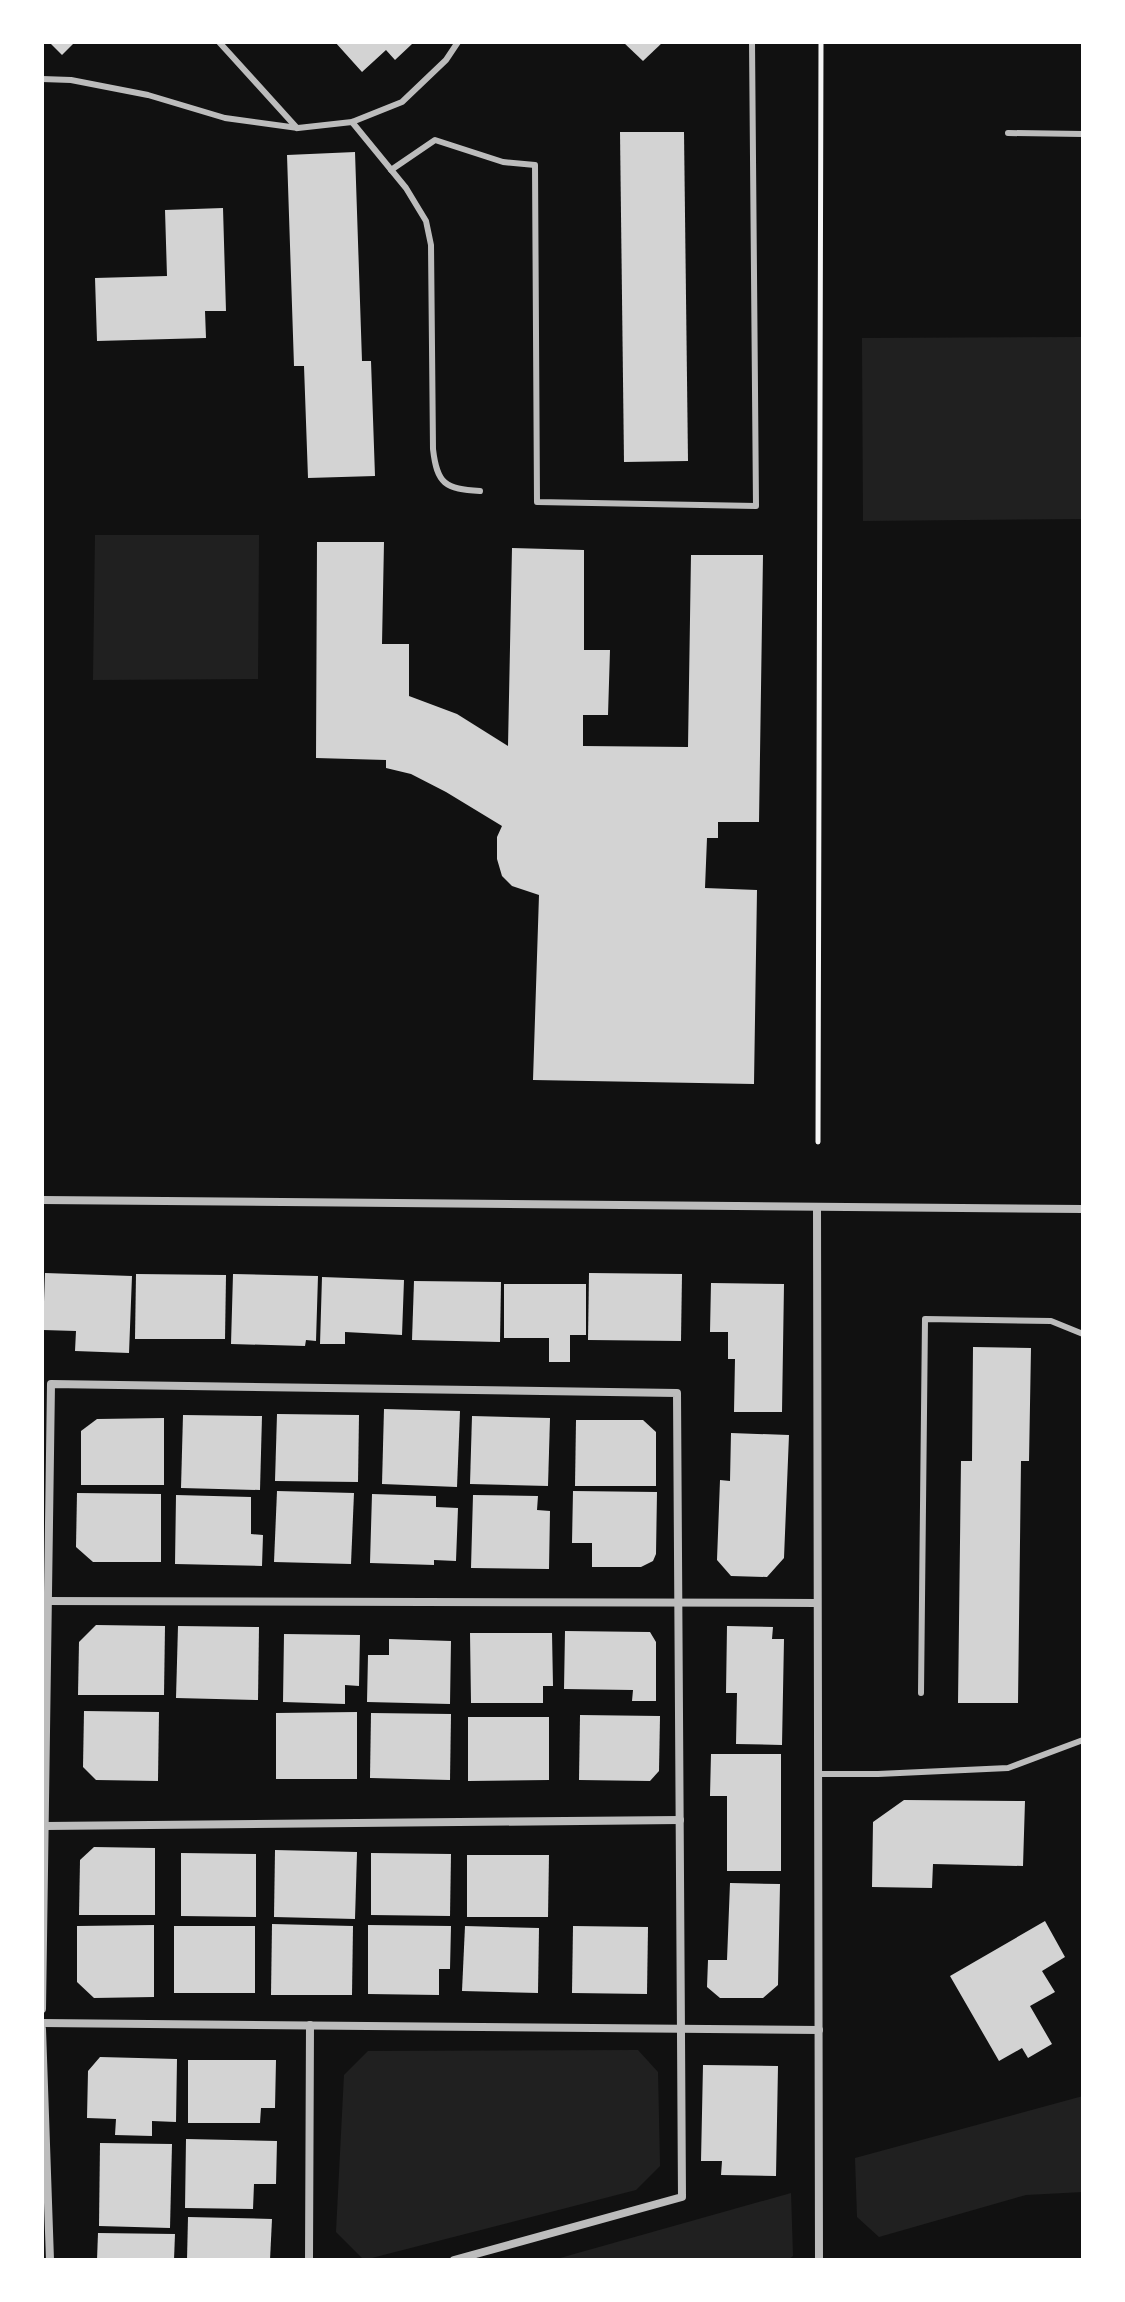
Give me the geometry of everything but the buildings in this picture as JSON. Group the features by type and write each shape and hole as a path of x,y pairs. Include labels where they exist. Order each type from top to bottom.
{"street":[{"path":"42,1200 1083,1209"},
{"path":"817,1207 819,2260"},
{"path":"42,2009 45,1601 51,1384 677,1393 682,2197 454,2260"},
{"path":"45,1601 817,1603"},
{"path":"45,1826 680,1820"},
{"path":"42,2023 819,2030"},
{"path":"309,2260 310,2025"},
{"path":"42,2029 50,2260"}],"lane":[{"path":"219,42 298,128"},
{"path":"42,79 71,80 148,95 225,118 298,128 352,122 402,102 446,60 458,42"},
{"path":"391,170 435,140 503,162 535,165 537,502 756,506 752,42"},
{"path":"352,122 406,188 426,221 431,245 433,449 436,471 445,484 461,490 480,491"},
{"path":"1008,133 1083,134"},
{"path":"921,1693 925,1319 1051,1321 1083,1334"},
{"path":"819,1774 1008,1768 1083,1740"}],"path":[{"path":"818,1142 821,42"}],"shaded area":[{"path":"1083,337 1083,519 863,521 862,338"},
{"path":"95,535 259,535 258,679 93,680"},
{"path":"638,2050 658,2072 660,2166 636,2190 364,2260 336,2232 344,2075 368,2051"},
{"path":"1083,2096 1083,2192 1026,2195 879,2237 857,2217 855,2158"},
{"path":"791,2193 793,2256 788,2260 553,2260"}]}
